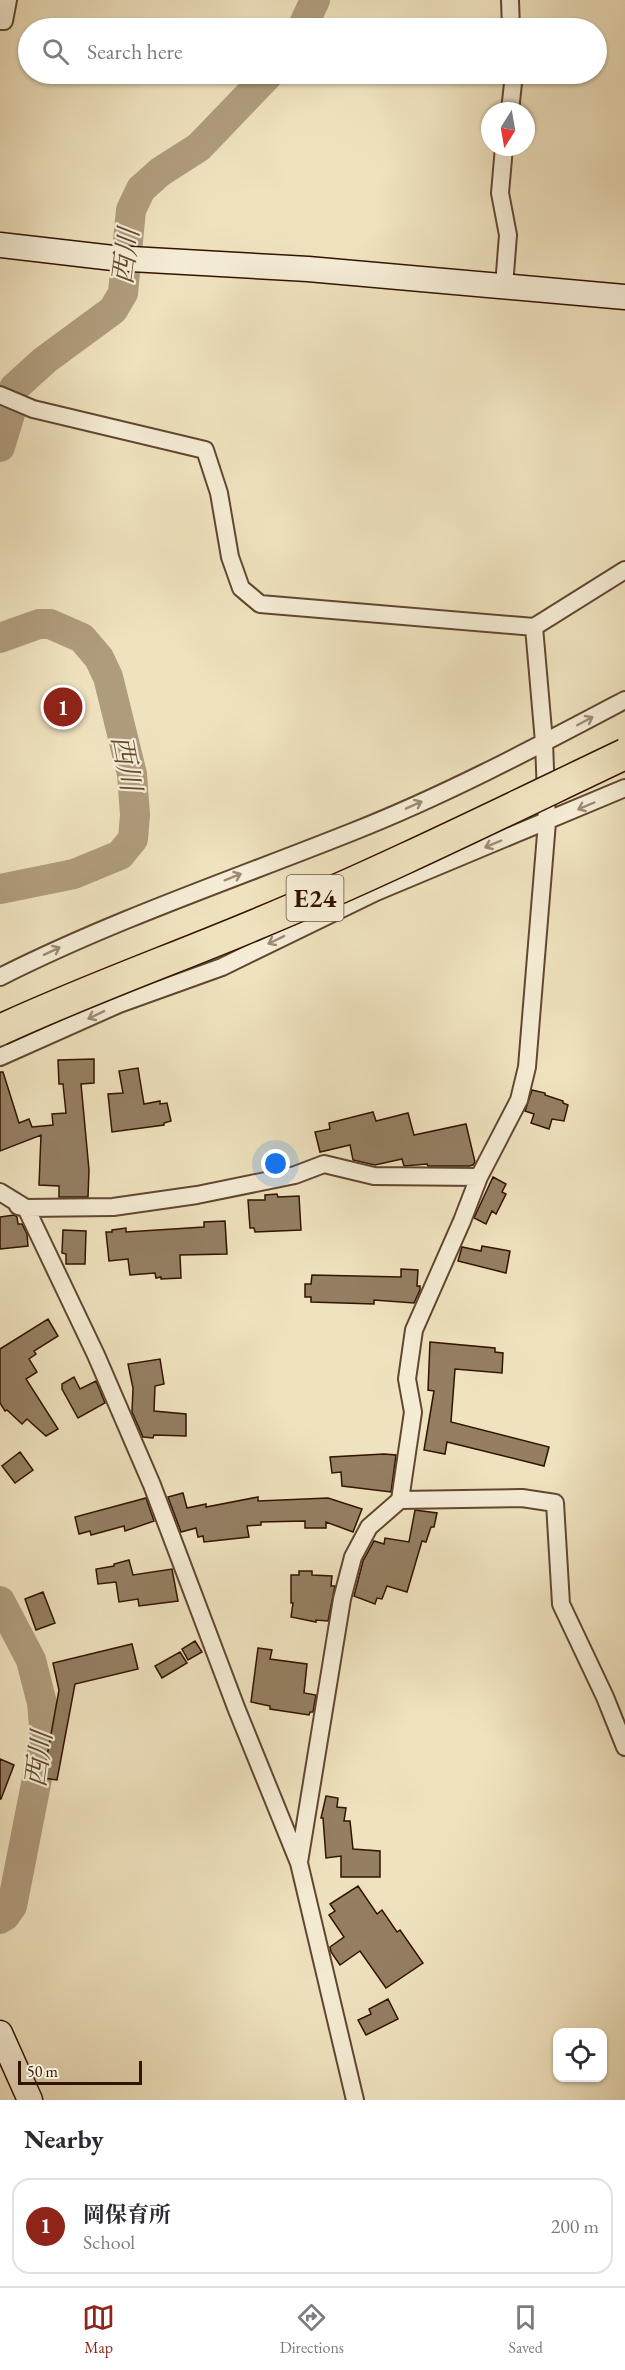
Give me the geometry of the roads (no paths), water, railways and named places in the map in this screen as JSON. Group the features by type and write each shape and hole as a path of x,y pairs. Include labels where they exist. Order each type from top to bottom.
{"highway":[{"name":"E24","path":"0,1030 44,1010 259,924 460,833 625,754"}],"street":[{"path":"0,21 4,21 8,0"},
{"path":"510,0 511,18"},
{"path":"511,102 513,84"},
{"path":"503,156 500,193 508,235 504,286"},
{"path":"0,245 113,258 308,269 625,297"},
{"path":"0,395 33,409 205,450 219,493 230,557 241,588 260,604 534,627 625,570"},
{"path":"400,1500 412,1413 407,1379 414,1330 479,1177 519,1100 527,1067 547,822 544,742 534,627"},
{"path":"0,977 57,948 353,832 544,742 625,700"},
{"path":"0,1057 118,1004 222,967 376,892 625,788"},
{"path":"0,1201 26,1208 113,1207 197,1195 295,1175 324,1164 374,1176 479,1177"},
{"path":"0,1192 26,1208 96,1355 152,1485 237,1710 299,1863 355,2100"},
{"path":"299,1863 342,1599 353,1557 369,1527 400,1500 522,1498 555,1503 561,1604 605,1697 625,1747"},
{"path":"0,2032 30,2100"}],"waterway":[{"name":"西川","path":"307,18 315,0"},
{"name":"西川","path":"0,447 10,414 14,388 45,360 113,310 123,293 131,210 141,189 160,172 199,147 259,84"},
{"name":"西川","path":"0,638 39,624 50,624 82,638 99,658 108,677 132,774 135,815 133,839 120,855 74,874 0,889"},
{"name":"西川","path":"0,1601 31,1660 42,1703 45,1738 12,1906 0,1919"}],"place":[{"name":"岡保育所","path":"63,707"}]}
